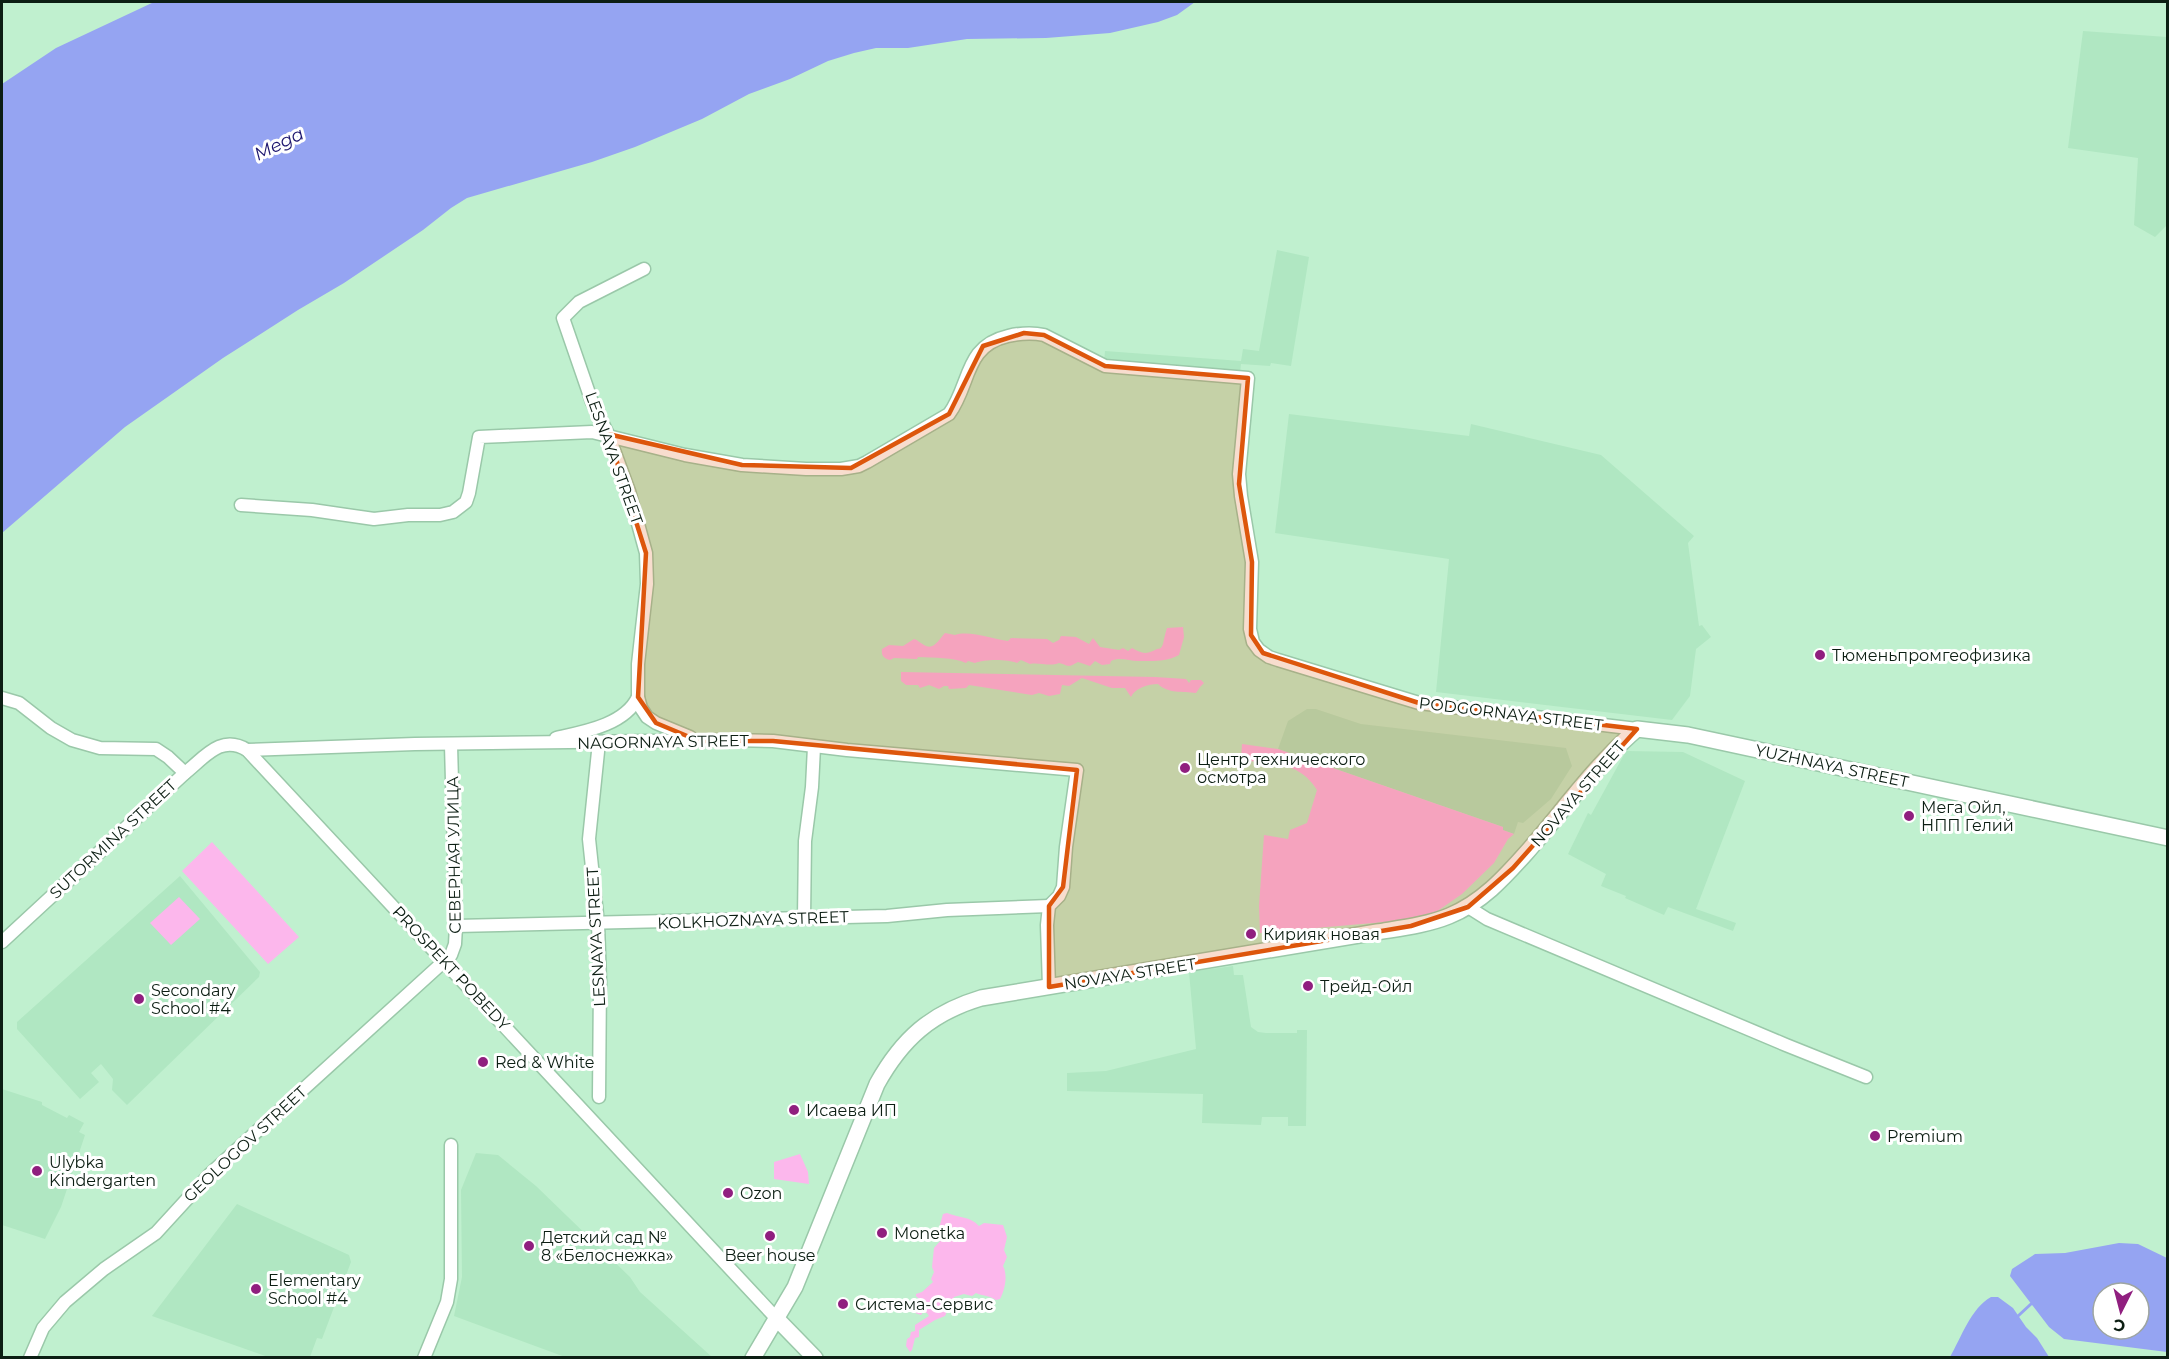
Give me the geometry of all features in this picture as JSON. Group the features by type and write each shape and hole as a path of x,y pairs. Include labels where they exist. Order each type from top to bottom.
{"street":[{"name":"LESNAYA STREET","path":"638,697 638,664 647,584 647,560 635,512 608,434 592,402 563,318 579,302 644,269"},
{"name":"PODGORNAYA STREET","path":"241,506 312,510 374,519 408,514 440,515 453,512 466,502 479,437 576,432 608,434 685,455 742,465 806,469 850,468 867,462 949,414 971,365 983,346 1004,337 1024,333 1044,336 1105,366 1248,378 1239,484 1252,562 1251,635 1256,647 1263,653 1278,660 1419,703 1637,729"},
{"path":"638,697 647,717 699,741"},
{"path":"530,744 600,726 629,711 638,697"},
{"path":"2,698 19,703 51,728 72,740 100,748 156,749 185,773"},
{"name":"YUZHNAYA STREET","path":"1637,729 1688,735 2168,838"},
{"name":"NOVAYA STREET","path":"753,1358 795,1287 877,1084 886,1068 905,1044 927,1023 952,1008 981,999 1411,926 1450,916 1468,907 1488,892 1513,868 1610,754 1637,729"},
{"name":"NAGORNAYA STREET","path":"247,750 397,744 773,741 814,747 1077,770 1063,887 1059,896 1049,906"},
{"name":"LESNAYA STREET","path":"598,742 589,839 598,924 599,1097"},
{"name":"SUTORMINA STREET","path":"2,942 185,773 216,748 230,743"},
{"name":"PROSPEKT POBEDY","path":"230,743 247,750 815,1358"},
{"name":"СЕВЕРНАЯ УЛИЦА","path":"445,961 454,949 456,927 451,745"},
{"path":"804,918 805,841 812,788 814,747"},
{"path":"1049,906 1047,946 1049,987"},
{"name":"KOLKHOZNAYA STREET","path":"456,927 804,918 1049,906"},
{"path":"1468,907 1487,919 1866,1077"},
{"name":"GEOLOGOV STREET","path":"30,1358 43,1328 72,1295 104,1269 156,1233 210,1174 445,961"},
{"path":"424,1358 447,1302 451,1279 450,1145"}],"highlighted area":[{"path":"1024,333 1044,335 1105,366 1248,378 1239,484 1252,562 1251,635 1263,653 1419,703 1637,729 1513,868 1468,907 1411,926 1049,987 1049,906 1063,887 1077,770 773,741 699,741 656,723 638,697 646,553 608,434 742,465 851,468 949,414 983,346"}],"shaded area":[{"path":"2083,31 2167,37 2167,225 2155,237 2134,225 2138,158 2068,148"},
{"path":"1277,250 1309,257 1291,366 1271,363 1270,366 1241,364 1240,373 1104,362 1105,351 1241,361 1243,349 1259,351"},
{"path":"1289,414 1469,436 1471,424 1601,455 1694,536 1688,543 1699,626 1702,625 1711,637 1696,649 1690,696 1672,720 1436,692 1449,559 1275,533"},
{"path":"1183,627 1184,637 1179,655 1160,661 1118,659 1111,661 1110,664 1102,665 1095,661 1090,666 1078,662 1068,666 1059,663 1030,664 1021,660 1017,663 996,660 966,663 918,657 917,659 894,658 890,660 883,656 882,651 889,645 903,646 914,639 931,646 936,644 945,633 974,634 1008,641 1011,638 1047,639 1053,643 1061,636 1076,637 1089,644 1093,638 1100,647 1119,650 1123,648 1128,651 1132,648 1146,653 1161,647 1167,628"},
{"path":"901,672 1155,677 1186,679 1189,683 1191,680 1201,680 1204,683 1196,693 1171,691 1158,684 1142,687 1131,697 1125,688 1112,688 1082,678 1069,686 1062,685 1060,694 1049,696 969,685 966,688 949,689 948,686 944,686 939,689 929,685 920,688 918,685 906,685 901,681"},
{"path":"1307,709 1316,709 1361,724 1566,748 1572,766 1551,799 1523,823 1518,822 1514,834 1502,830 1503,827 1278,749 1288,721"},
{"path":"1242,744 1278,749 1503,827 1503,830 1514,834 1508,839 1494,863 1462,894 1436,912 1396,921 1260,933 1259,906 1264,835 1288,839 1290,830 1307,823 1317,790 1302,774 1293,769 1241,760"},
{"path":"1626,751 1683,752 1745,781 1696,909 1736,923 1733,931 1668,907 1664,915 1625,898 1626,896 1601,886 1606,874 1568,854 1588,813 1591,815"},
{"path":"212,842 299,937 268,964 182,871"},
{"name":"Secondary School #4","path":"180,876 260,972 259,977 127,1105 112,1090 113,1079 101,1064 91,1073 99,1082 80,1099 17,1029 17,1022"},
{"path":"179,897 200,919 171,945 150,923"},
{"path":"1233,966 1234,975 1243,975 1251,1027 1258,1032 1266,1033 1297,1033 1297,1030 1307,1030 1306,1126 1288,1126 1288,1117 1262,1117 1261,1125 1202,1123 1203,1094 1067,1091 1067,1073 1106,1071 1196,1049 1189,972"},
{"name":"Ulybka Kindergarten","path":"2,1089 42,1102 42,1105 67,1118 69,1115 84,1123 79,1132 85,1135 61,1207 45,1239 2,1225"},
{"name":"Детский сад № 8 «Белоснежка»","path":"476,1153 498,1155 536,1186 630,1277 640,1292 712,1357 565,1357 454,1316 462,1277 461,1190"},
{"path":"800,1154 808,1172 809,1184 774,1179 774,1162"},
{"name":"Elementary School #4","path":"237,1204 349,1255 351,1262 322,1339 317,1338 310,1357 268,1357 152,1316"},
{"path":"943,1214 968,1219 979,1226 984,1223 1003,1225 1007,1237 1004,1250 1007,1257 1003,1266 1006,1278 1004,1287 1000,1299 996,1300 976,1293 972,1296 964,1294 954,1297 945,1316 919,1330 919,1337 915,1338 910,1352 906,1346 907,1339 911,1332 915,1331 915,1325 929,1316 923,1312 921,1315 915,1313 920,1300 916,1294 922,1292 933,1282 931,1279 934,1272 932,1267 934,1248 942,1239 939,1228"}],"water":[{"name":"Mega","path":"154,2 1195,2 1177,15 1158,22 1110,33 1046,38 967,39 908,48 876,48 854,53 828,61 790,79 749,94 702,119 635,147 592,162 467,198 344,283 223,358 125,427 2,533 2,84 56,48"},
{"path":"2119,1243 2138,1244 2167,1258 2167,1352 2064,1339 2049,1327 2010,1276 2012,1269 2035,1254 2065,1253"},
{"path":"1991,1297 1998,1297 2013,1308 2049,1357 1950,1357 1972,1316"}],"waterway":[{"path":"2018,1316 2031,1304"}],"place":[{"name":"Тюменьпромгеофизика","path":"1820,655"},
{"name":"Центр технического осмотра","path":"1185,768"},
{"name":"Мега Ойл, НПП Гелий","path":"1909,816"},
{"name":"Кирияк новая","path":"1251,934"},
{"name":"Трейд-Ойл","path":"1308,986"},
{"name":"Secondary School #4","path":"139,999"},
{"name":"Red & White","path":"483,1062"},
{"name":"Исаева ИП","path":"794,1110"},
{"name":"Premium","path":"1875,1136"},
{"name":"Ulybka Kindergarten","path":"37,1171"},
{"name":"Ozon","path":"728,1193"},
{"name":"Monetka","path":"882,1233"},
{"name":"Beer house","path":"770,1236"},
{"name":"Детский сад № 8 «Белоснежка»","path":"529,1246"},
{"name":"Elementary School #4","path":"256,1289"},
{"name":"Система-Сервис","path":"843,1304"}]}
